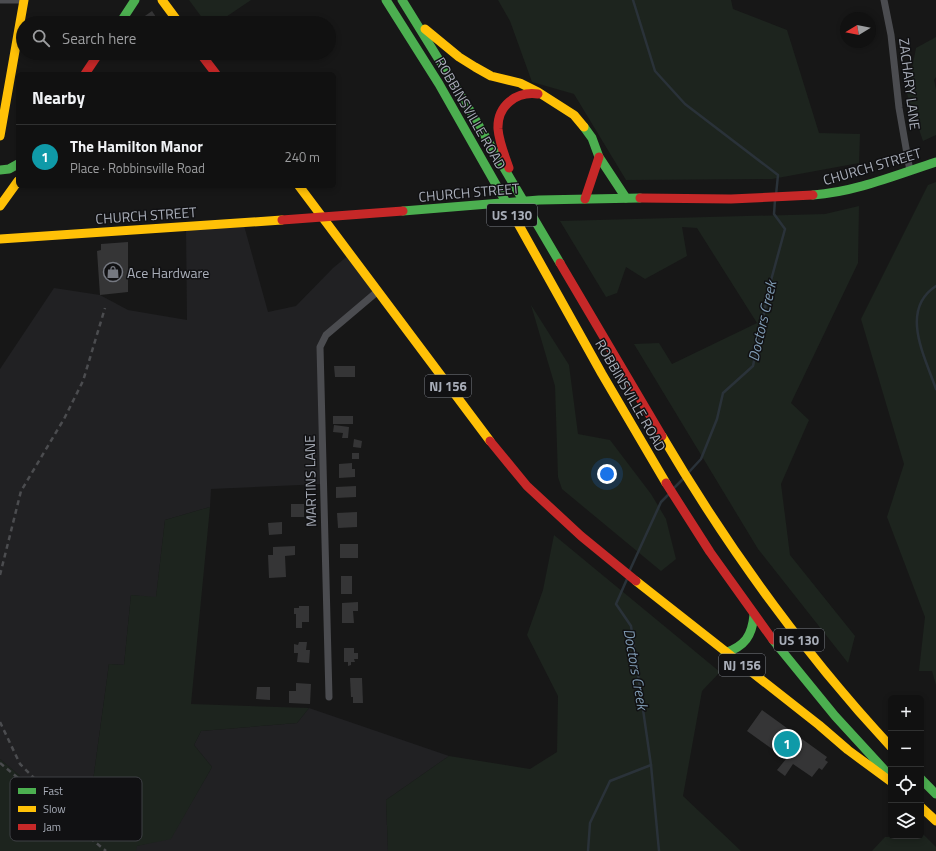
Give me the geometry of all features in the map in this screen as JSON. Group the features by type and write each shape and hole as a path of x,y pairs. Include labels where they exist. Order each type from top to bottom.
{"main road":[{"path":"21,16 24,0"},
{"path":"125,16 135,0"},
{"path":"162,0 174,16"},
{"name":"ROBBINSVILLE ROAD","path":"386,0 449,102 676,501 754,615 829,709 888,774"},
{"name":"ROBBINSVILLE ROAD","path":"402,0 416,21 691,485 744,567 807,651 849,702 888,744"},
{"path":"416,21 459,57 475,67 499,78 520,83 568,110 584,126 592,138 599,156 626,198"},
{"path":"0,136 16,45"},
{"path":"86,72 94,60"},
{"path":"205,60 214,72"},
{"path":"516,190 499,133 499,119 502,110 507,102 520,94 536,94 550,99"},
{"path":"585,199 599,156"},
{"name":"CHURCH STREET","path":"0,239 322,217 540,200 626,198 754,199 805,196 828,194 874,182 936,162"},
{"path":"0,170 10,169 16,165"},
{"path":"0,206 16,184"},
{"name":"NJ 156","path":"300,188 501,457 550,508 618,567 725,653 819,724 848,750 888,780"},
{"path":"725,653 738,649 747,641 753,630 754,615"},
{"path":"924,782 936,794"},
{"path":"924,810 936,821"}],"street":[{"path":"0,0 24,0"},
{"name":"ZACHARY LANE","path":"884,0 891,35 899,108 910,171"},
{"name":"MARTINS LANE","path":"329,697 320,347 326,335 378,291"}],"shaded area":[{"path":"189,0 251,0 227,16 201,16"},
{"path":"498,0 731,0 733,9 787,30 819,133 860,134 859,163 772,179 626,180 574,94 532,82 510,21"},
{"path":"936,37 936,77 934,80 936,89 936,135 923,141 907,94 916,48"},
{"path":"936,182 936,685 932,671 919,671 925,617 887,517 904,464 861,319 928,185"},
{"path":"859,206 858,263 791,403 809,420 781,484 790,555 855,636 848,663 758,549 634,344 659,343 672,364 757,323 697,228 682,227 687,256 645,279 626,267 617,293 606,297 560,221 825,214"},
{"path":"243,222 268,312 296,306 333,268 350,254 378,291 322,341 323,484 211,489 210,507 165,520 156,598 131,595 124,665 109,664 94,777 21,777 0,759 0,369 54,288 100,295 128,310 187,320 186,227"},
{"path":"531,305 569,365 578,434 610,440 651,494 666,519 676,559 661,571 562,489 558,477 555,386"},
{"path":"210,507 191,704 309,708 297,723 201,731 194,745 212,767 171,839 137,846 136,851 0,851 0,759 21,777 10,777 10,841 142,841 142,777 94,777 109,664 124,665 131,595 156,597 165,520"},
{"path":"554,535 720,672 702,691 683,796 741,851 388,851 386,800 449,756 530,769 557,752 558,696 527,635 543,590"},
{"path":"309,708 449,756 386,800 388,851 136,851 136,846 171,838 212,767 194,745 201,731 297,723"},
{"path":"924,835 936,847 936,851 872,851 885,837 888,837 888,839 924,839"}],"building":[{"path":"152,11 155,16 145,16"},
{"name":"Ace Hardware","path":"128,242 128,292 100,295 97,251 101,250 101,244"},
{"path":"334,366 355,366 355,377 335,377"},
{"path":"333,416 353,416 353,424 333,424"},
{"path":"334,425 349,427 348,438 342,438 343,433 333,432"},
{"path":"354,439 362,441 361,448 353,447"},
{"path":"352,453 359,453 359,459 352,459"},
{"path":"352,463 352,469 355,469 355,477 339,478 339,464"},
{"path":"356,486 356,497 336,498 336,487"},
{"path":"291,504 304,504 304,517 291,517"},
{"path":"357,512 357,527 338,528 337,513"},
{"path":"282,522 282,534 269,535 268,523"},
{"path":"340,544 358,544 358,558 340,558"},
{"path":"295,546 295,555 285,556 286,577 269,578 268,555 273,555 273,547"},
{"path":"341,576 352,576 352,594 341,594"},
{"path":"358,602 358,611 353,611 354,623 342,623 342,603"},
{"path":"299,606 309,606 309,622 302,622 302,628 296,628 296,614 294,614 294,608 299,608"},
{"path":"299,642 307,642 306,650 310,650 309,663 297,662 298,653 294,653 294,644 298,645"},
{"path":"344,648 354,648 354,653 358,653 358,659 354,659 355,662 351,662 351,665 348,666 348,662 344,662"},
{"path":"350,678 362,678 363,703 353,703 353,697 351,697"},
{"path":"296,683 311,684 310,704 289,703 289,691 296,691"},
{"path":"257,687 270,687 270,700 256,699"},
{"path":"762,710 827,757 825,760 828,762 822,770 819,768 812,777 793,764 785,776 777,770 786,759 747,731"}],"waterway":[{"name":"Doctors Creek","path":"633,0 655,71 685,104 778,175 776,195"},
{"name":"Doctors Creek","path":"689,472 701,459 717,419 723,393 753,366 770,284 785,229 774,214 775,200"},
{"path":"936,286 925,296 919,308 917,321 921,349 936,389"},
{"name":"Doctors Creek","path":"674,488 683,479"},
{"name":"Doctors Creek","path":"629,572 661,502 668,495"},
{"name":"Doctors Creek","path":"627,579 616,604 631,626 651,765 659,851"},
{"path":"588,851 590,823 610,781 651,765"}],"railway":[{"path":"0,575 21,491 64,419 83,381 105,308"},
{"path":"0,722 20,764 33,777"},
{"path":"0,763 17,777"},
{"path":"94,841 106,851"}],"traffic: fast":[{"path":"125,16 135,0"},
{"path":"386,0 439,84 515,218"},
{"path":"402,0 465,102 560,263"},
{"path":"584,127 592,138 599,157 626,198"},
{"path":"813,195 860,187 936,162"},
{"path":"0,170 9,169 16,165"},
{"path":"403,211 539,200 640,198"},
{"path":"725,653 738,647 746,639 751,629 754,615"},
{"path":"773,640 835,716 888,774"},
{"path":"924,782 936,794"}],"traffic: slow":[{"path":"21,16 24,0"},
{"path":"162,0 174,16"},
{"path":"425,29 459,57 475,67 491,76 520,83 538,92 574,115 584,127"},
{"path":"0,136 16,45"},
{"path":"0,206 16,184"},
{"path":"300,188 490,441"},
{"path":"515,218 602,374 666,483"},
{"path":"0,239 282,220"},
{"path":"662,436 713,518 768,598 827,674 888,744"},
{"path":"636,581 819,725 848,750 888,780"},
{"path":"924,810 936,821"}],"traffic: jam":[{"path":"86,72 94,60"},
{"path":"205,60 214,72"},
{"path":"509,168 502,149 498,129 501,113 504,107 515,98 522,95 538,94"},
{"path":"585,199 599,157"},
{"path":"640,198 731,199 813,195"},
{"path":"282,220 403,211"},
{"path":"560,263 662,436"},
{"path":"490,441 527,486 581,536 636,581"},
{"path":"666,483 710,552 773,640"}],"place":[{"name":"Ace Hardware","path":"113,272"},
{"name":"The Hamilton Manor","path":"787,744"}]}
